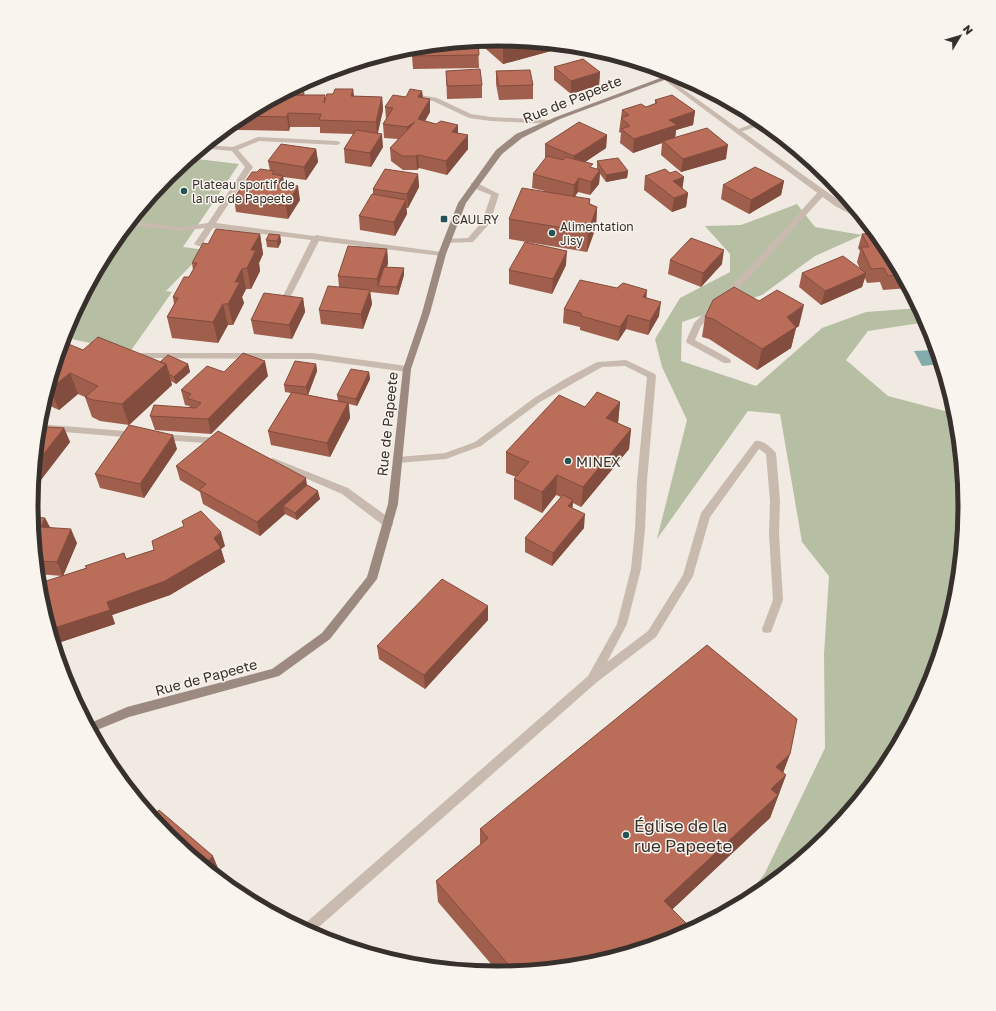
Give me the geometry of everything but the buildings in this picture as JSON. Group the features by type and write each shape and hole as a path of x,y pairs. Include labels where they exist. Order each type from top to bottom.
{"street":[{"name":"Rue de Papeete","path":"95,726 127,712 275,673 326,636 372,579 393,504 407,369 426,313 442,254 462,203 499,152 519,136 550,122 665,78"},
{"path":"665,78 822,193 851,211"},
{"path":"409,95 435,99 469,116 491,119 550,122"},
{"path":"738,130 757,125"},
{"path":"210,147 234,149 258,139 337,144"},
{"path":"198,244 248,167 234,149"},
{"path":"447,241 470,240 486,223 495,194 474,185"},
{"path":"727,361 690,341 697,325 748,274 822,193"},
{"path":"134,224 181,229 210,225 442,254"},
{"path":"287,296 317,238"},
{"path":"124,356 312,356 407,369"},
{"path":"398,460 446,456 478,444 537,400 600,364 626,363 652,376 642,481 640,529 636,569 622,624 592,680"},
{"path":"45,427 231,442"},
{"path":"311,925 592,680 652,634 688,576 705,516 758,443 771,453 775,501 774,534 778,600 767,629"},
{"path":"266,458 345,491 388,523"}],"green space":[{"path":"196,159 239,164 183,247 206,250 166,291 172,292 130,352 69,338 85,302 100,275 133,225 152,202"},
{"path":"797,204 815,227 862,235 815,256 762,295 682,322 681,361 756,386 822,328 866,312 914,308 920,323 868,331 846,360 888,396 948,412 954,445 958,506 954,566 949,595 934,653 911,709 880,761 863,786 844,809 801,851 754,888 765,873 825,748 824,654 829,576 802,542 780,414 748,411 657,539 687,420 662,367 655,339 680,298 730,272 730,254 705,226 741,225"}],"water":[{"path":"931,350 936,365 922,366 914,351"}],"place":[{"name":"Plateau sportif de la rue de Papeete","path":"184,191"},
{"name":"CAULRY","path":"444,219"},
{"name":"Alimentation Jisy","path":"552,233"},
{"name":"MINEX","path":"568,461"},
{"name":"Église de la rue Papeete","path":"626,835"}]}
